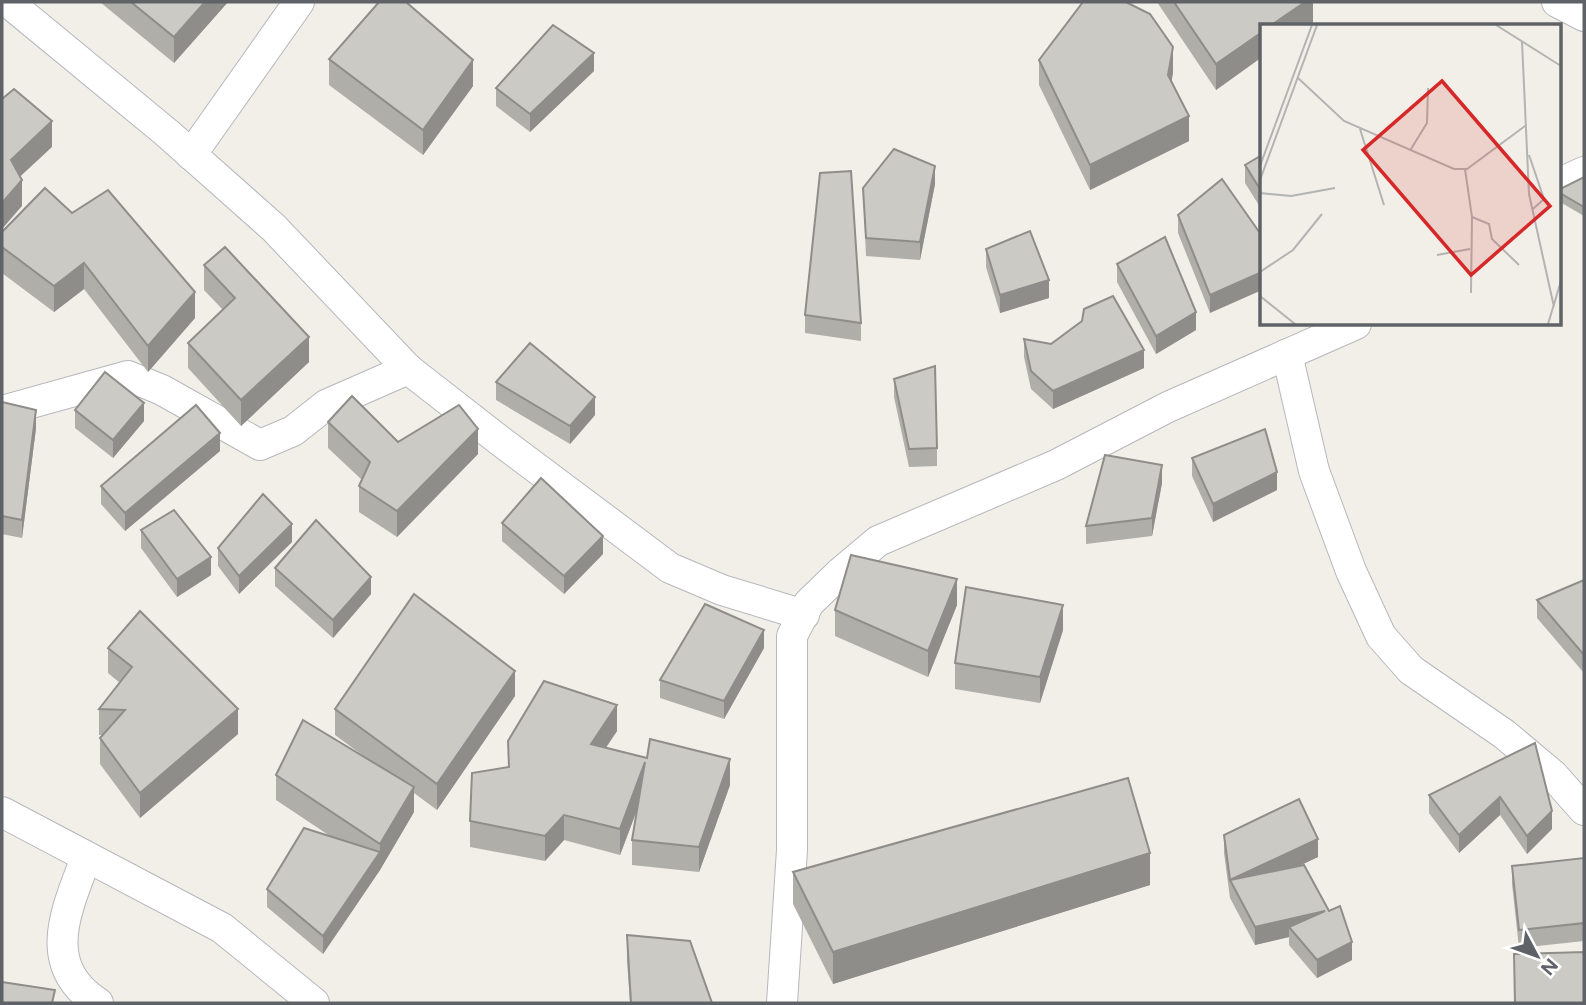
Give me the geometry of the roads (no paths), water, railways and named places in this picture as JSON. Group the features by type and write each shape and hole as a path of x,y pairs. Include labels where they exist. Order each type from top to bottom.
{"street":[{"path":"8,2 274,228 408,369 670,568 722,590 804,615"},
{"path":"191,155 299,2"},
{"path":"1557,2 1584,16"},
{"path":"1562,182 1584,172"},
{"path":"782,1003 792,850 792,636 809,603 839,573 878,541 1056,465 1168,407 1351,326"},
{"path":"1287,354 1314,471 1351,571 1381,636 1411,670 1504,734 1553,775 1584,810"},
{"path":"2,411 128,376 162,390 260,445 293,431 326,405 408,369"},
{"path":"2,812 222,928 314,1003"},
{"path":"86,858 68,905 61,947 69,976 88,997 98,1003"}]}
